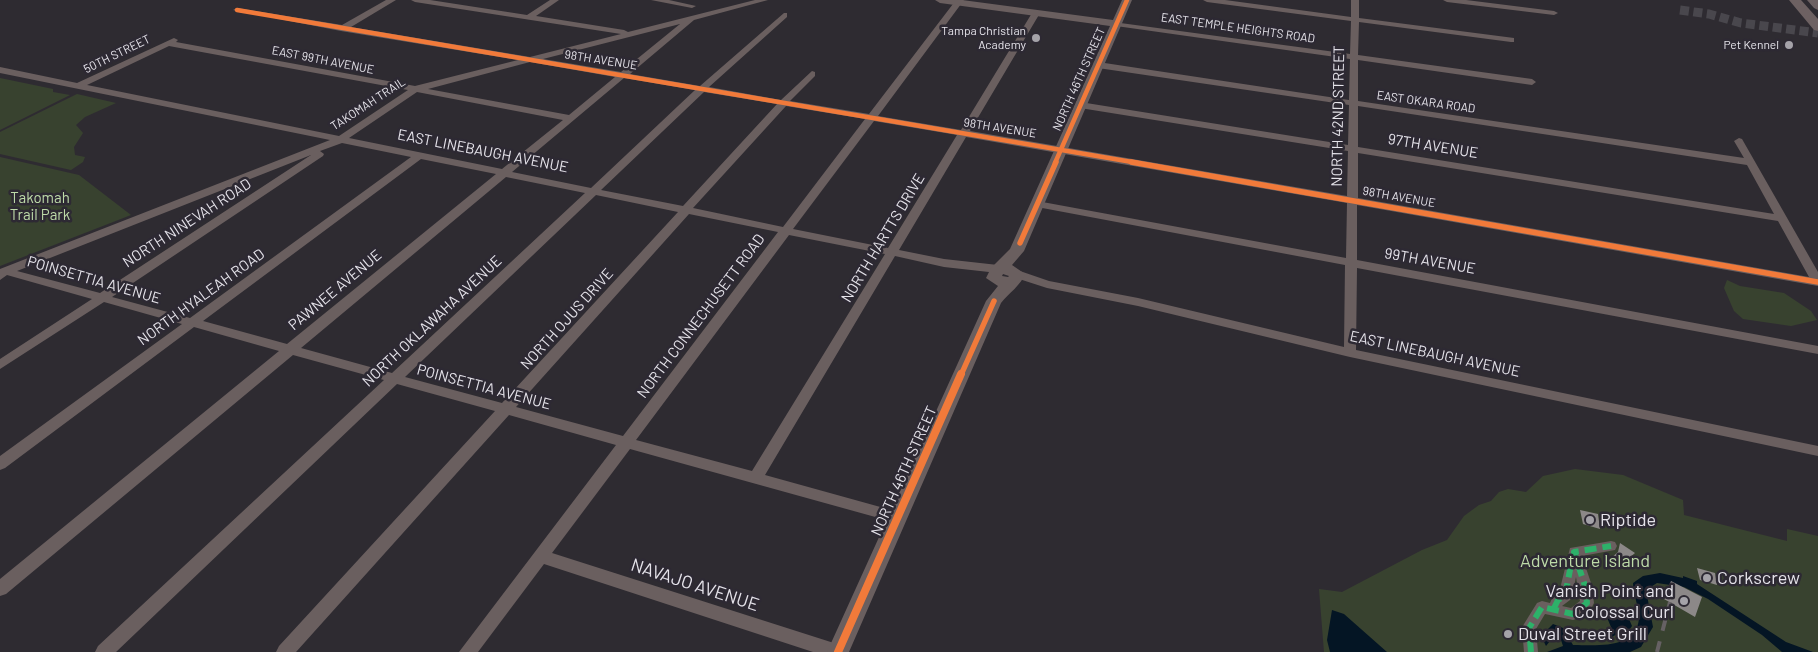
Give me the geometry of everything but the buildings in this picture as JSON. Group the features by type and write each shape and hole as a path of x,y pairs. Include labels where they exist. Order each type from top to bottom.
{"main road":[{"path":"1795,0 1818,27"},
{"path":"1813,0 1818,6"}],"street":[{"path":"341,29 392,0"},
{"path":"415,0 629,33"},
{"path":"529,17 555,0"},
{"path":"655,0 692,6"},
{"name":"TAKOMAH TRAIL","path":"2,274 340,140 416,90 629,33 764,0"},
{"name":"EAST TEMPLE HEIGHTS ROAD","path":"940,0 959,1 1532,82"},
{"name":"NORTH 46TH STREET","path":"838,652 1005,275 1018,256 1017,251 1036,204 1127,0"},
{"path":"1207,0 1512,40"},
{"name":"NORTH 42ND STREET","path":"1350,353 1355,0"},
{"path":"1447,0 1554,13"},
{"name":"NORTH CONNECHUSETT ROAD","path":"468,652 959,1"},
{"name":"98TH AVENUE","path":"237,10 871,117 1818,282"},
{"name":"NORTH HARTTS DRIVE","path":"755,478 1036,13"},
{"name":"NORTH OKLAWAHA AVENUE","path":"104,652 594,190 784,15"},
{"name":"PAWNEE AVENUE","path":"0,589 692,18"},
{"name":"50TH STREET","path":"78,86 170,42"},
{"name":"EAST 99TH AVENUE","path":"170,42 570,118"},
{"name":"EAST OKARA ROAD","path":"1098,65 1750,162"},
{"name":"EAST LINEBAUGH AVENUE","path":"0,70 1138,302 1350,353 1818,451"},
{"name":"NORTH OJUS DRIVE","path":"285,652 688,210 783,103 812,74"},
{"name":"97TH AVENUE","path":"1080,105 1781,218"},
{"name":"NORTH NINEVAH ROAD","path":"0,364 340,140"},
{"path":"1739,141 1818,282"},
{"name":"NORTH HYALEAH ROAD","path":"0,464 420,156"},
{"name":"99TH AVENUE","path":"1036,204 1818,350"},
{"name":"POINSETTIA AVENUE","path":"2,274 288,350 897,517"},
{"path":"1574,552 1611,546"},
{"path":"1531,652 1530,628 1542,607 1554,608 1572,614 1587,603 1585,586 1574,552"},
{"path":"1554,608 1558,600 1565,596 1574,552"},
{"name":"NAVAJO AVENUE","path":"541,556 838,652"}],"green space":[{"path":"0,78 53,89 53,92 70,95 0,130"},
{"path":"77,94 116,103 85,117 76,125 83,133 74,147 75,155 85,157 83,162 71,170 0,154 0,132"},
{"name":"Takomah Trail Park","path":"0,157 79,175 131,215 0,266"},
{"path":"1727,280 1740,286 1784,293 1811,311 1817,320 1791,326 1743,319 1734,311 1724,288"},
{"name":"Adventure Island","path":"1575,469 1623,475 1683,500 1684,515 1787,541 1787,529 1818,536 1818,652 1324,652 1319,589 1342,592 1422,550 1447,540 1464,516 1479,505 1491,501 1499,492 1508,489 1526,492 1543,476"}],"water":[{"path":"1660,573 1683,578 1683,576 1697,581 1697,584 1786,642 1813,652 1782,652 1762,635 1708,599 1684,587 1657,583 1646,590 1653,627 1641,647 1630,652 1547,652 1563,646 1558,631 1546,646 1541,636 1553,624 1563,628 1573,645 1614,644 1631,636 1637,628 1639,618 1633,583 1643,576"},
{"path":"1603,608 1626,612 1632,626 1627,633 1617,634 1607,640 1600,634 1611,627"},
{"path":"1332,610 1344,614 1387,652 1330,652 1327,640"}],"tunnel":[{"path":"1680,10 1709,14 1741,23 1818,33"}],"railway":[{"path":"1657,652 1670,602"}],"marked path":[{"path":"1531,652 1529,628 1542,607 1573,614 1587,603 1585,586 1574,552 1611,546"},
{"path":"1554,608 1558,600 1565,596 1573,554"}],"cycle path":[{"path":"1020,243 1127,0"},
{"path":"237,10 1051,148 1818,282"},
{"path":"838,652 994,301"}],"place":[{"name":"Tampa Christian Academy","path":"1036,38"},
{"name":"Pet Kennel","path":"1789,45"},
{"name":"Riptide","path":"1590,520"},
{"name":"Corkscrew","path":"1707,578"},
{"name":"Vanish Point and Colossal Curl","path":"1684,601"},
{"name":"Duval Street Grill","path":"1508,634"}]}
